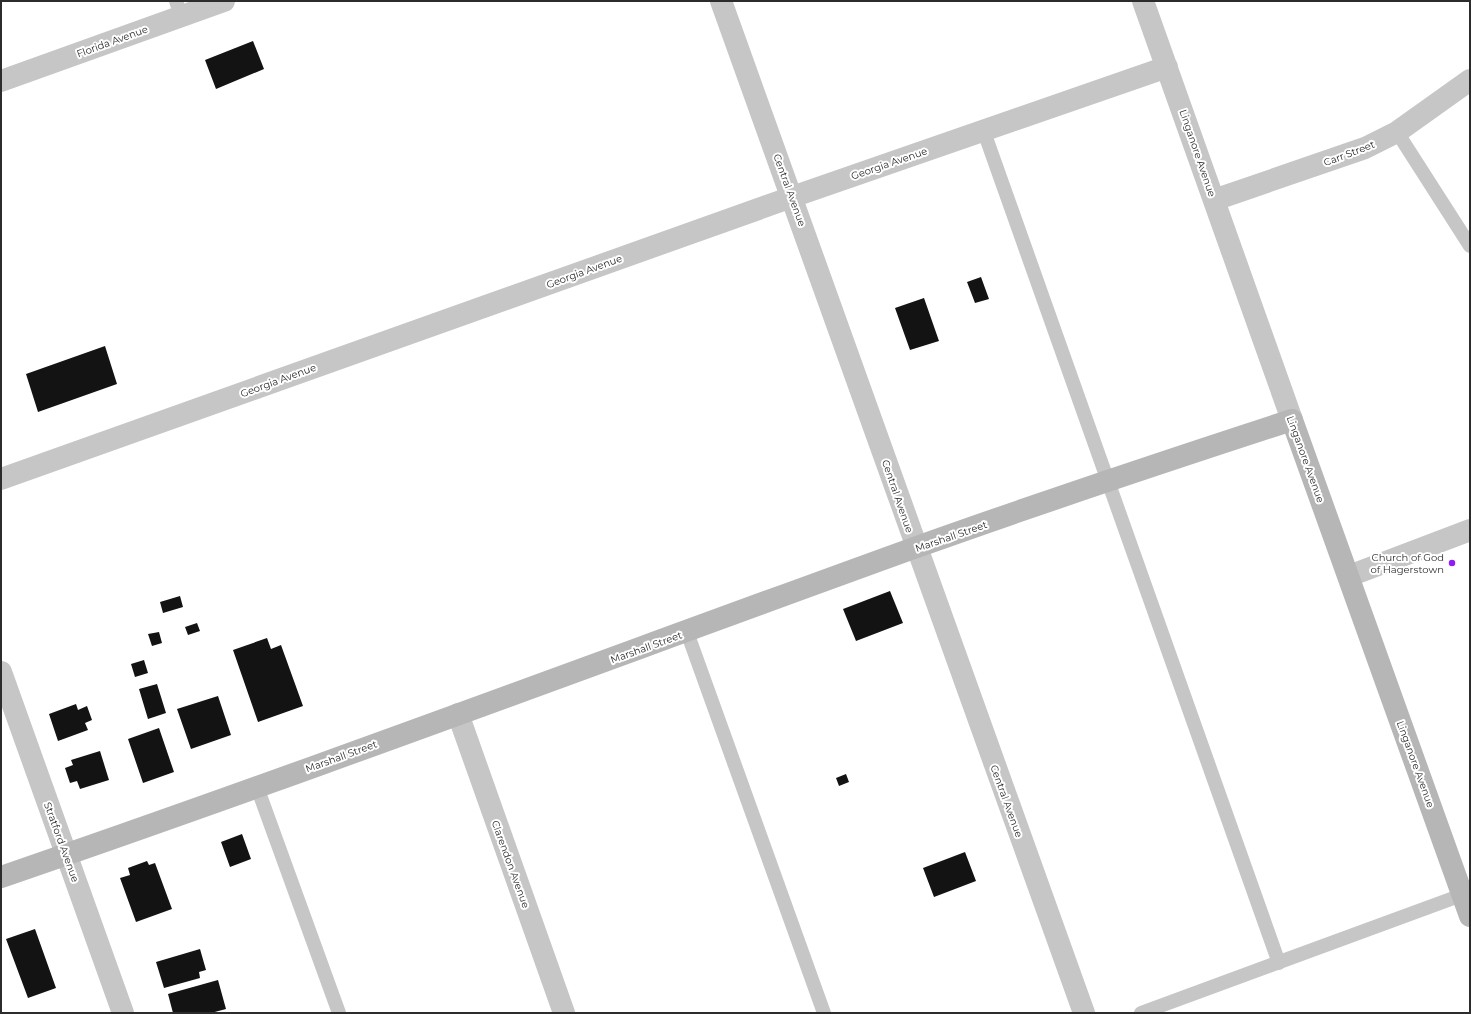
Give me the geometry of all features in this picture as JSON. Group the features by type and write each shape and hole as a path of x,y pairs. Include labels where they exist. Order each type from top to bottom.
{"street":[{"name":"Florida Avenue","path":"1,81 178,9 222,1"},
{"name":"Central Avenue","path":"721,1 1084,1013"},
{"name":"Linganore Avenue","path":"1143,1 1292,420 1466,894 1470,916"},
{"name":"Georgia Avenue","path":"1,479 984,129 1167,67"},
{"name":"Carr Street","path":"1214,200 1365,148 1396,132 1470,80"},
{"name":"Marshall Street","path":"1,877 687,632 916,548 1107,481 1292,420"},
{"path":"1349,576 1470,530"},
{"name":"Stratford Avenue","path":"1,672 122,1013"},
{"name":"Clarendon Avenue","path":"458,714 564,1013"}],"lane":[{"path":"984,129 1107,481 1279,963"},
{"path":"1396,132 1470,246"},
{"path":"687,632 824,1013"},
{"path":"257,786 339,1013"},
{"path":"1141,1013 1466,894"}],"building":[{"path":"253,41 264,69 216,89 205,60"},
{"path":"981,277 989,299 975,303 967,282"},
{"path":"924,298 939,341 910,350 895,308"},
{"path":"105,346 117,384 38,412 26,374"},
{"path":"890,591 903,623 856,641 843,609"},
{"path":"180,596 183,607 163,613 160,602"},
{"path":"197,623 200,631 188,635 185,627"},
{"path":"159,632 162,643 152,646 148,634"},
{"path":"267,638 271,649 281,645 303,706 258,722 233,650"},
{"path":"144,660 148,673 135,677 131,664"},
{"path":"157,684 166,713 148,719 139,689"},
{"path":"218,696 231,735 191,749 177,709"},
{"path":"76,704 78,710 87,706 92,720 85,723 88,730 58,741 49,714"},
{"path":"159,728 174,772 143,783 128,739"},
{"path":"100,751 109,780 80,789 77,781 70,783 65,768 73,765 71,760"},
{"path":"846,774 849,782 839,786 836,778"},
{"path":"242,834 251,859 230,867 221,842"},
{"path":"965,852 976,881 934,897 923,868"},
{"path":"147,861 149,865 155,863 172,909 136,922 120,878 130,875 128,868"},
{"path":"35,929 56,988 28,998 6,939"},
{"path":"200,949 206,970 199,972 200,978 164,988 156,962"},
{"path":"218,980 226,1009 211,1013 173,1013 168,994"}],"place":[{"name":"Church of God of Hagerstown","path":"1452,563"}]}
